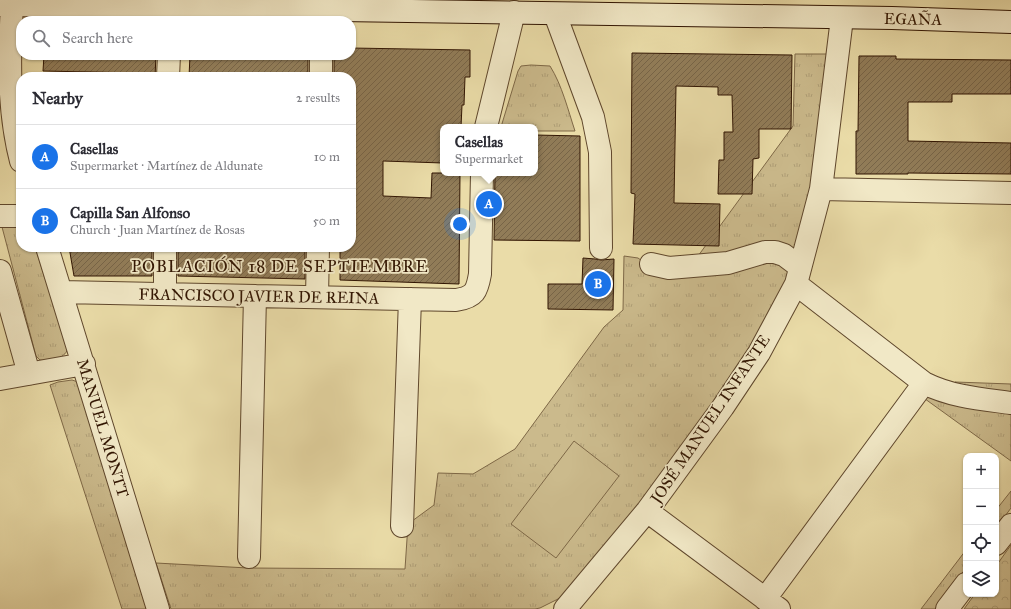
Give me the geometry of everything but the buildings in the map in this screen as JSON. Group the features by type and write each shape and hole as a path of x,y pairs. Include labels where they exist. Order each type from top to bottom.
{"street":[{"name":"EGAÑA","path":"6,5 514,12 1011,22"},
{"path":"6,5 10,86 16,136"},
{"path":"487,124 514,12"},
{"path":"555,14 593,117 597,134 600,152 601,248"},
{"name":"JOSÉ MANUEL INFANTE","path":"571,607 648,511 719,413 760,353 798,275 821,189 842,18"},
{"path":"168,72 169,60"},
{"path":"321,60 321,72"},
{"name":"FRANCISCO JAVIER DE REINA","path":"62,292 317,298 466,299 472,295 478,287 480,274 482,176"},
{"path":"821,189 1011,193"},
{"path":"0,216 16,216"},
{"name":"MANUEL MONTT","path":"49,252 158,609"},
{"path":"165,294 166,252"},
{"path":"317,298 318,252"},
{"path":"651,264 669,268 728,263 765,252 774,252 784,255 798,275 924,382 934,388 957,396 1011,403"},
{"path":"0,271 29,374"},
{"path":"250,557 255,296"},
{"path":"402,526 410,299"},
{"path":"0,379 84,364"},
{"path":"648,511 772,604 924,382"},
{"path":"999,540 1011,525"},
{"path":"947,609 963,588"}],"green space":[{"path":"795,54 831,54 811,202 788,279 739,369 629,519 560,598 535,609 171,609 156,563 248,568 405,569 408,524 434,505 438,473 473,474 515,449 604,327 623,310 624,256 638,258 649,266 690,267 793,126"},
{"path":"521,66 550,66 561,89 575,131 538,131 538,124 502,124 518,71"},
{"path":"2,227 16,227 16,252 37,252 68,349 63,356 52,360 40,360 36,356"},
{"path":"72,380 78,382 149,609 122,609 50,385"},
{"path":"955,382 1011,384 1011,395 963,387"},
{"path":"928,394 1011,413 1011,461 921,396"},
{"path":"574,441 619,476 556,558 511,524"},
{"path":"1011,491 1011,508 999,524 999,506"},
{"path":"1011,545 1011,609 964,609 973,597 999,597 999,562"},
{"path":"963,554 963,572 935,609 921,609"}],"place":[{"name":"Casellas","path":"489,204"},
{"name":"Capilla San Alfonso","path":"598,284"}],"district":[{"name":"POBLACIÓN 18 DE SEPTIEMBRE","path":"280,266"}]}
